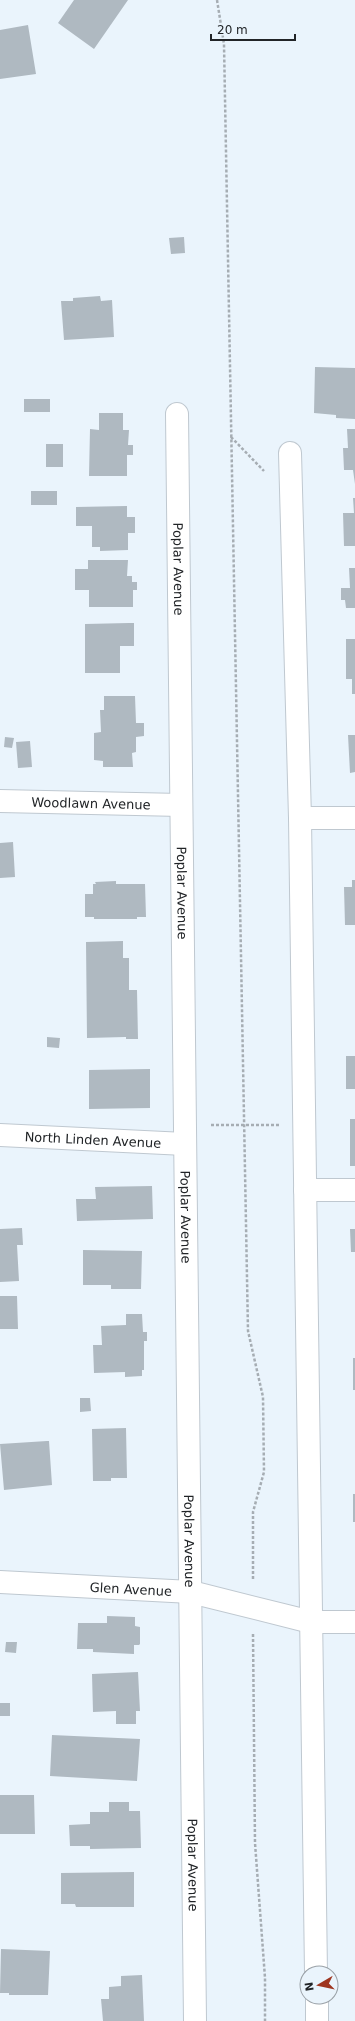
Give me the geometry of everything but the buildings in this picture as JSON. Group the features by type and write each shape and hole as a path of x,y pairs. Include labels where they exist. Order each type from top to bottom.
{"street":[{"name":"Poplar Avenue","path":"177,414 195,2021"},
{"path":"290,453 300,818 316,1965"},
{"name":"Woodlawn Avenue","path":"0,801 182,805"},
{"path":"300,818 355,818"},
{"name":"North Linden Avenue","path":"0,1135 185,1134"},
{"path":"305,1190 355,1190"},
{"name":"Glen Avenue","path":"0,1582 191,1592 311,1622 355,1622"},
{"path":"317,2005 317,2021"}],"path":[{"path":"217,0 224,44 248,1331 263,1397 264,1472 253,1512 253,1607 255,1843 265,1978 265,2021"},
{"path":"231,436 269,476 291,481"},
{"path":"185,1134 245,1125 304,1126"}]}
